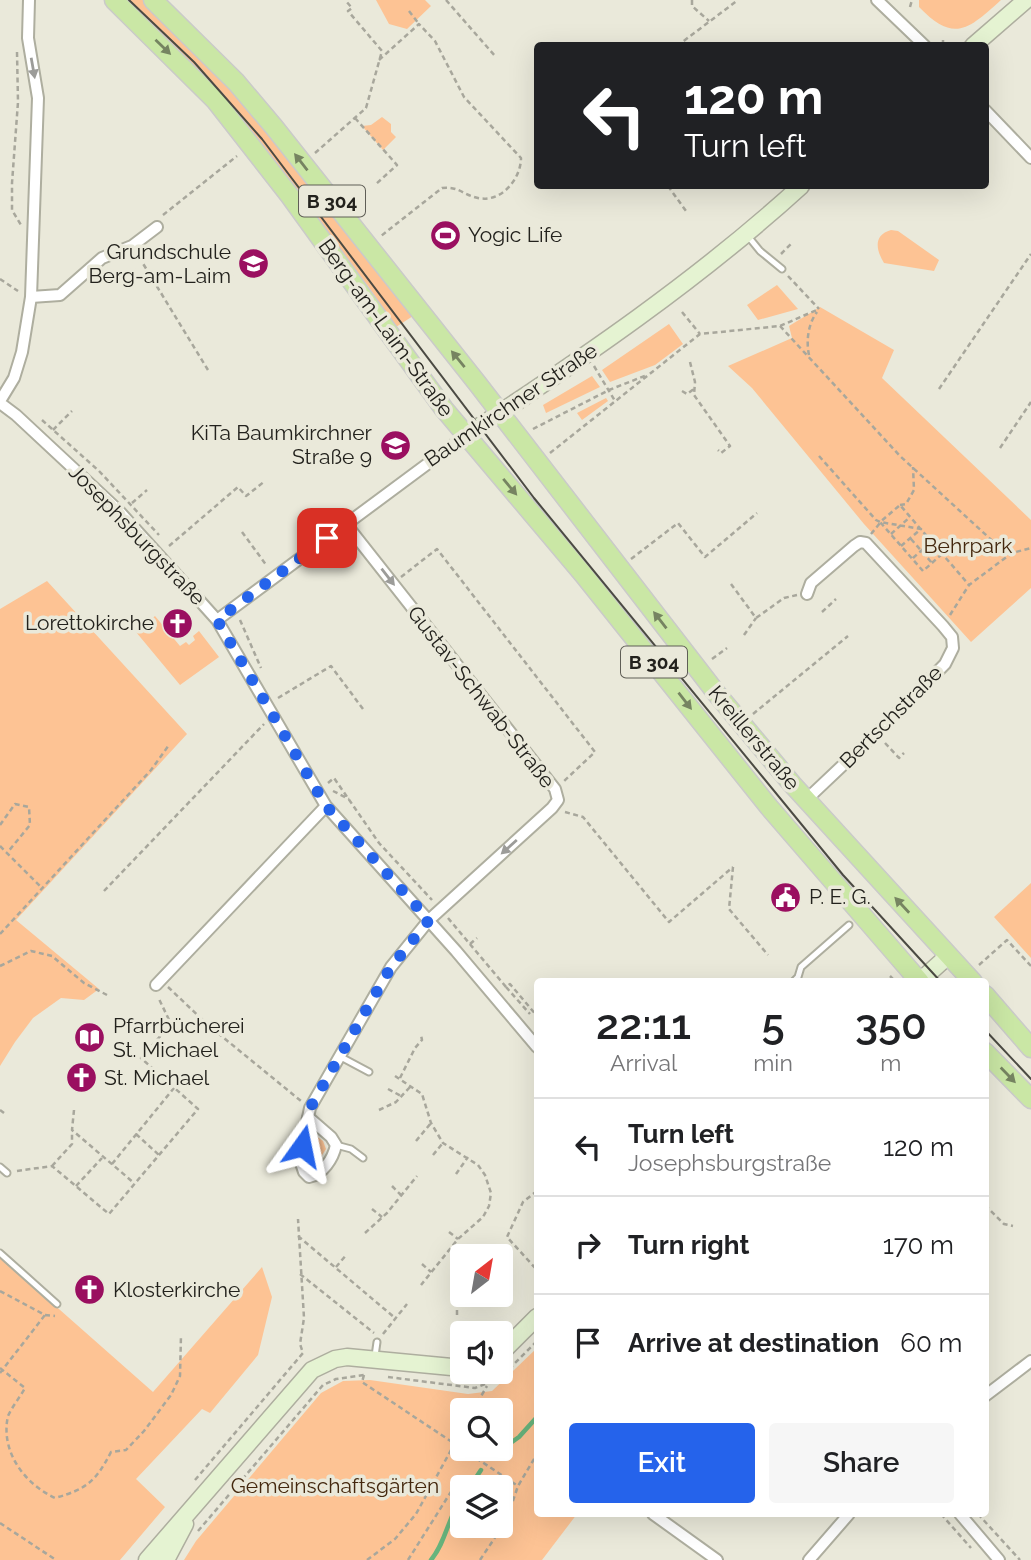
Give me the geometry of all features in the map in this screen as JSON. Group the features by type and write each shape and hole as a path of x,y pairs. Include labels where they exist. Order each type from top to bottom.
{"main road":[{"name":"Berg-am-Laim-Straße","path":"114,0 198,82 249,143 338,261 443,409 466,436"},
{"name":"Berg-am-Laim-Straße","path":"153,0 227,72 274,127 500,413"},
{"name":"Kreillerstraße","path":"500,413 741,723 806,800 949,955 976,974"},
{"name":"Kreillerstraße","path":"466,436 608,604 776,816 917,978"},
{"path":"989,1000 1031,1048"},
{"path":"989,1056 1031,1099"}],"street":[{"name":"Josephsburgstraße","path":"29,0 28,38 38,98 30,297 22,352 14,378 0,402 119,511 217,620 326,806 429,920 534,1043"},
{"path":"877,0 921,42"},
{"path":"978,42 1026,0"},
{"path":"989,114 1031,158"},
{"name":"Baumkirchner Straße","path":"217,620 466,436 660,303 747,235 798,189"},
{"path":"30,297 60,295 102,258 132,246 157,228"},
{"name":"Gustav-Schwab-Straße","path":"336,1145 334,1154 317,1175 309,1177 304,1172 301,1163 302,1146 309,1112 391,967 440,909 558,800 555,789 346,524"},
{"path":"807,594 811,583 845,553 860,542 866,543 943,626"},
{"name":"Bertschstraße","path":"806,800 945,664 953,648 952,637 943,626"},
{"path":"158,983 326,806"},
{"path":"924,978 949,955"},
{"path":"309,1112 336,1145"},
{"path":"513,1341 534,1320"},
{"path":"147,1560 312,1370 335,1359 374,1367 450,1368"},
{"path":"989,1393 1031,1361"},
{"path":"166,1560 196,1503"},
{"path":"657,1517 717,1560"},
{"path":"810,1560 846,1517"},
{"path":"963,1517 999,1560"}],"lane":[{"path":"747,235 760,251 782,270"},
{"path":"797,978 801,967 849,925"},
{"path":"340,1056 369,1072"},
{"path":"336,1145 351,1149 363,1158"},
{"path":"0,1167 7,1173"},
{"path":"0,1253 57,1304"},
{"path":"374,1367 377,1342"}],"path":[{"path":"342,16 352,8 345,0"},
{"path":"446,0 495,56"},
{"path":"692,0 692,6 709,21"},
{"path":"682,42 738,0"},
{"path":"910,7 912,0"},
{"path":"315,153 366,108 382,51 348,11"},
{"path":"381,236 442,188 453,187 479,198 493,197 507,189 521,172 521,158 464,97 436,41 410,11"},
{"path":"379,60 419,24"},
{"path":"17,44 18,102 12,210 24,231 33,238"},
{"path":"355,117 397,165 376,184"},
{"path":"157,228 162,217 238,156"},
{"path":"670,189 686,211"},
{"path":"776,259 791,244"},
{"path":"132,246 208,370"},
{"path":"939,389 1031,254"},
{"path":"782,270 819,309"},
{"path":"0,279 30,297"},
{"path":"550,453 700,334 780,326 819,309"},
{"path":"809,358 809,331 813,317 819,309"},
{"path":"682,312 700,334"},
{"path":"780,326 913,467 998,546 1012,553"},
{"path":"586,354 615,401"},
{"path":"690,362 695,382 694,395 730,446 721,453 718,450"},
{"path":"533,429 609,390 650,373"},
{"path":"682,391 687,394 695,388"},
{"path":"1000,448 1031,402"},
{"path":"53,430 72,411"},
{"path":"819,456 923,571 942,554"},
{"path":"869,535 900,505 906,504 914,490 913,467"},
{"path":"169,546 238,487 246,496 265,481"},
{"path":"132,503 147,490"},
{"path":"900,505 968,585"},
{"path":"631,559 678,523 705,557 757,513"},
{"path":"890,534 910,517"},
{"path":"880,522 920,529"},
{"path":"901,546 920,529"},
{"path":"242,533 267,566"},
{"path":"910,538 932,564"},
{"path":"912,559 931,541"},
{"path":"943,626 968,585 1012,553 1031,548"},
{"path":"393,583 437,549 595,752 555,789"},
{"path":"731,584 756,618"},
{"path":"744,635 756,618 784,598 807,594"},
{"path":"822,612 835,599"},
{"path":"228,612 241,621 262,670"},
{"path":"741,723 848,636"},
{"path":"712,659 727,648"},
{"path":"272,695 275,700 331,666 363,709"},
{"path":"104,891 264,723"},
{"path":"886,744 899,758 904,753"},
{"path":"0,934 151,770 169,745"},
{"path":"323,787 334,778 379,843 530,1014"},
{"path":"331,790 349,799"},
{"path":"0,825 15,804 29,807 30,825 7,853"},
{"path":"552,808 583,817 669,922 733,867 729,909 768,955"},
{"path":"0,846 43,889"},
{"path":"470,944 477,939"},
{"path":"976,974 1007,940 1031,966"},
{"path":"0,966 32,951 52,956 84,982 107,995"},
{"path":"158,983 309,1112"},
{"path":"506,987 510,984 534,1012"},
{"path":"52,1166 109,1214 198,1109 141,1058 171,1024 159,999"},
{"path":"400,1078 422,1040 421,1035"},
{"path":"395,1076 422,1094 431,1123 443,1143 468,1157 485,1175 491,1193 489,1206 483,1217 458,1239 421,1285"},
{"path":"379,1110 403,1097 411,1086"},
{"path":"112,1164 174,1088"},
{"path":"388,1089 403,1097"},
{"path":"0,1110 4,1113"},
{"path":"7,1173 52,1166 72,1144 74,1110"},
{"path":"416,1141 431,1123"},
{"path":"72,1130 135,1184"},
{"path":"136,1134 159,1155"},
{"path":"433,1155 443,1143"},
{"path":"76,1186 103,1157"},
{"path":"456,1174 468,1157"},
{"path":"365,1233 416,1176"},
{"path":"392,1186 401,1195"},
{"path":"534,1193 523,1202 507,1237 534,1267"},
{"path":"372,1209 382,1217"},
{"path":"989,1209 1004,1224 1013,1226"},
{"path":"187,1489 303,1353 300,1344 304,1318 298,1219"},
{"path":"449,1232 458,1239"},
{"path":"298,1236 395,1318"},
{"path":"336,1266 347,1254"},
{"path":"422,1264 431,1272"},
{"path":"300,1273 380,1338 407,1304"},
{"path":"0,1291 45,1315 55,1316"},
{"path":"457,1310 457,1315"},
{"path":"45,1315 1,1370 25,1388 7,1422 3,1447 36,1490 55,1498 80,1491 99,1475 111,1452 126,1450 144,1431 171,1395 180,1376 181,1335"},
{"path":"384,1377 475,1388 500,1378 534,1345"},
{"path":"194,1536 323,1385 344,1377 364,1375 374,1367"},
{"path":"364,1375 362,1382 450,1441"},
{"path":"480,1398 488,1385"},
{"path":"0,1419 7,1422"},
{"path":"367,1560 395,1539 416,1514 450,1451"},
{"path":"480,1560 506,1521 518,1486 534,1459"},
{"path":"480,1461 518,1486"},
{"path":"408,1560 450,1493"},
{"path":"944,1517 974,1552"},
{"path":"981,1517 1020,1560"},
{"path":"0,1523 56,1560"}],"green space":[{"path":"123,0 143,0 202,57 264,127 413,316 396,327 262,146"},
{"path":"376,0 425,0 431,6 407,29 389,24"},
{"path":"919,0 1001,0 970,25 952,29 931,18 919,7"},
{"path":"382,117 391,124 391,132 396,137 383,150 362,126 371,125"},
{"path":"891,230 898,231 939,260 934,271 884,263 879,253 879,239"},
{"path":"777,285 798,309 758,320 747,305"},
{"name":"Behrpark","path":"820,307 894,350 882,378 1031,520 1031,588 971,642 864,524 752,388 728,366 792,338 789,326"},
{"path":"669,324 683,344 655,365 610,382 602,370"},
{"path":"592,376 600,387 546,413 543,405"},
{"path":"606,398 608,401 582,420 577,413"},
{"path":"47,581 187,734 16,920 99,989 84,1000 61,998 33,1018 0,1066 0,609"},
{"path":"155,616 180,646 186,642 189,645 199,631 219,657 180,685 136,632"},
{"path":"1031,883 1031,958 994,917"},
{"path":"312,1133 323,1141 326,1149 315,1166 309,1166 308,1140"},
{"path":"0,1257 153,1392 262,1267 272,1297 258,1355 210,1413 202,1409 136,1479 165,1507 120,1560 0,1560"},
{"name":"Gemeinschaftsgärten","path":"534,1351 534,1517 575,1517 542,1560 184,1560 196,1541 321,1393 343,1381 370,1380 468,1394 492,1391 499,1384 513,1384 513,1371"}],"waterway":[{"path":"513,1441 534,1420"},
{"path":"478,1475 481,1470"},
{"path":"431,1560 450,1520"}],"tram line":[{"path":"129,0 194,62 262,139 534,498 843,875 937,978"},
{"path":"989,1034 1031,1079"}],"place":[{"name":"Yogic Life","path":"445,235"},
{"name":"Grundschule Berg-am-Laim","path":"254,264"},
{"name":"KiTa Baumkirchner Straße 9","path":"395,445"},
{"name":"Lorettokirche","path":"177,623"},
{"name":"P. E. G.","path":"786,897"},
{"name":"Pfarrbücherei St. Michael","path":"90,1038"},
{"name":"St. Michael","path":"81,1078"},
{"name":"Klosterkirche","path":"90,1290"}],"route":[{"path":"302,1146 310,1108 391,967 429,920 326,806 217,620 327,538"}]}
